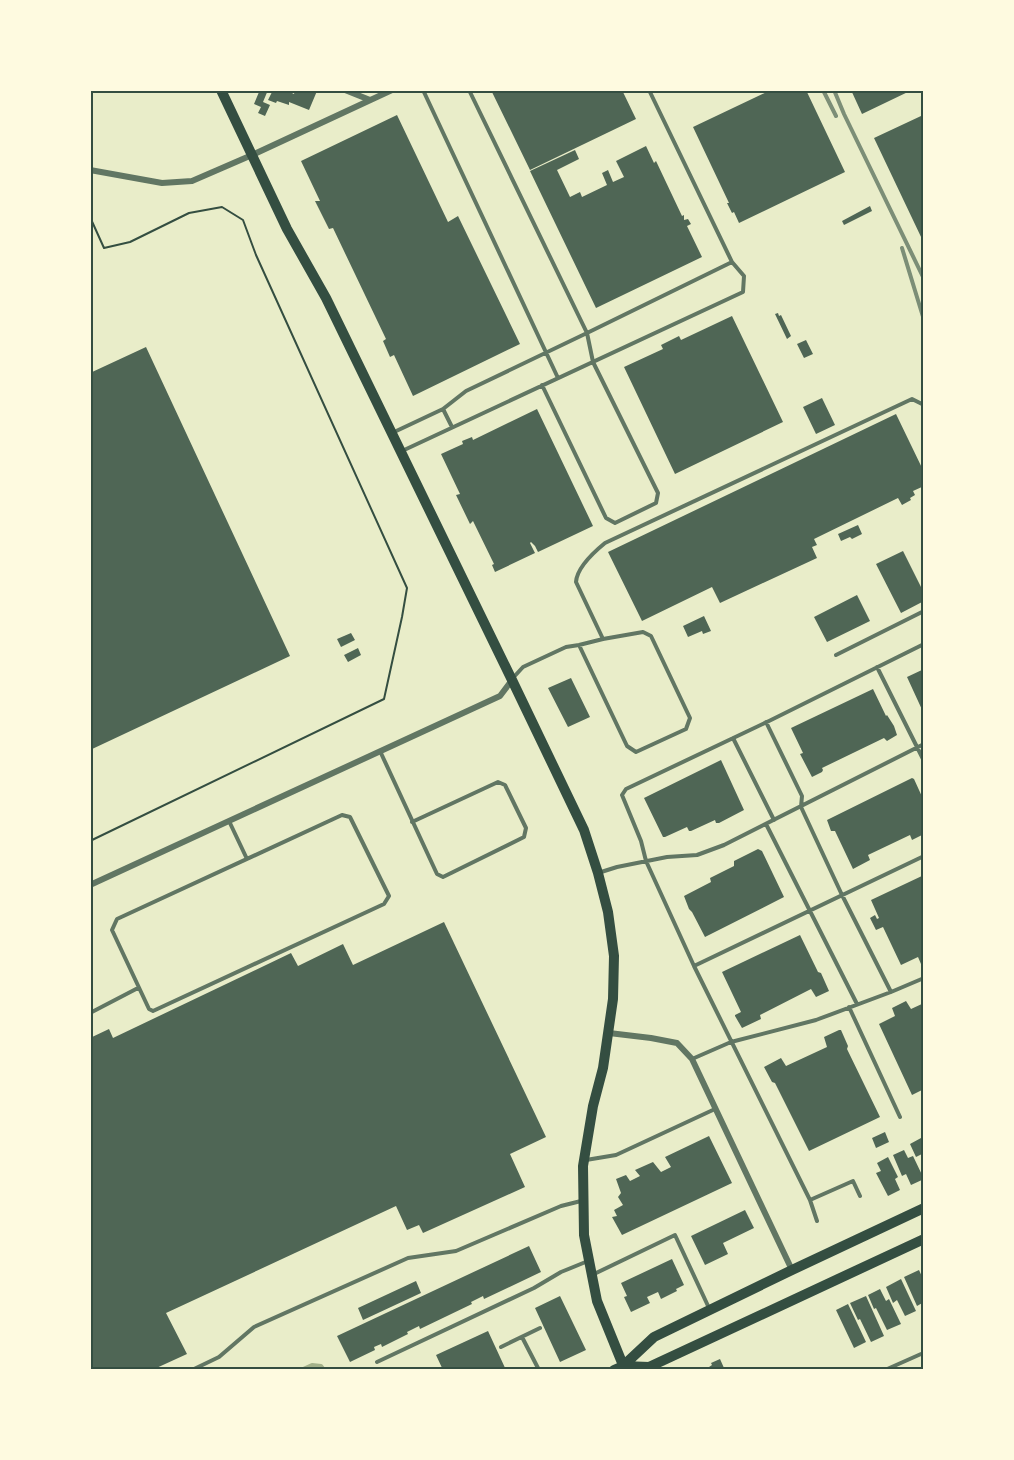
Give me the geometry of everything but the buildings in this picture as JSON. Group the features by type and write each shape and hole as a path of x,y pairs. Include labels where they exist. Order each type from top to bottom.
{"main road":[{"path":"221,90 287,229 326,298 512,680 584,830 598,873 608,912 614,956 613,999 603,1068 593,1107 584,1161 584,1236 597,1301 620,1369"},
{"path":"620,1369 654,1337 924,1208"},
{"path":"620,1369 649,1367 924,1239"}],"street":[{"path":"345,90 370,100"},
{"path":"90,170 162,183 192,181 392,90"},
{"path":"90,885 500,696 512,680"},
{"path":"609,1033 677,1043 692,1059 792,1270"}],"lane":[{"path":"423,90 558,378"},
{"path":"469,90 587,333 592,362 658,493 656,503 615,523 606,518 542,385"},
{"path":"401,452 743,292 744,276 732,262 649,90"},
{"path":"392,433 443,409 466,391 732,262"},
{"path":"603,639 576,582 576,574 605,543 912,399 924,405"},
{"path":"443,409 452,427"},
{"path":"836,654 924,611"},
{"path":"512,680 523,667 566,647 643,632 651,636 690,718 686,729 636,752 627,747 579,645"},
{"path":"817,1221 810,1200 693,966 646,861 641,841 621,795 626,789 924,644"},
{"path":"877,667 924,761"},
{"path":"766,722 802,796 801,807 891,992"},
{"path":"733,738 774,820"},
{"path":"598,873 667,856 697,855 723,845 924,744"},
{"path":"380,751 412,822 436,874 443,877 524,837 526,828 505,785 498,782 412,822"},
{"path":"342,815 350,817 389,896 384,904 153,1011 148,1009 138,988 112,930 117,919 342,815"},
{"path":"229,821 247,859"},
{"path":"766,824 857,1004"},
{"path":"693,966 924,856"},
{"path":"692,1059 731,1042 816,1020 924,978"},
{"path":"90,1013 138,988"},
{"path":"849,1007 900,1117"},
{"path":"584,1161 616,1155 716,1108"},
{"path":"810,1200 853,1181 860,1196"},
{"path":"192,1370 219,1357 254,1327 408,1258 456,1251 561,1206 584,1201"},
{"path":"592,1275 675,1235 709,1310"},
{"path":"377,1362 534,1288 561,1272 589,1261"},
{"path":"501,1347 540,1328"},
{"path":"522,1337 539,1370"},
{"path":"885,1370 921,1354"}],"path":[{"path":"90,217 104,248 130,242 189,213 222,207 243,220 256,255 407,588 384,699 90,841"}],"waterway":[{"path":"301,1370 312,1365 321,1366 324,1370"}],"railway":[{"path":"823,90 836,116"},
{"path":"834,90 924,279"},
{"path":"902,248 924,320"}]}
